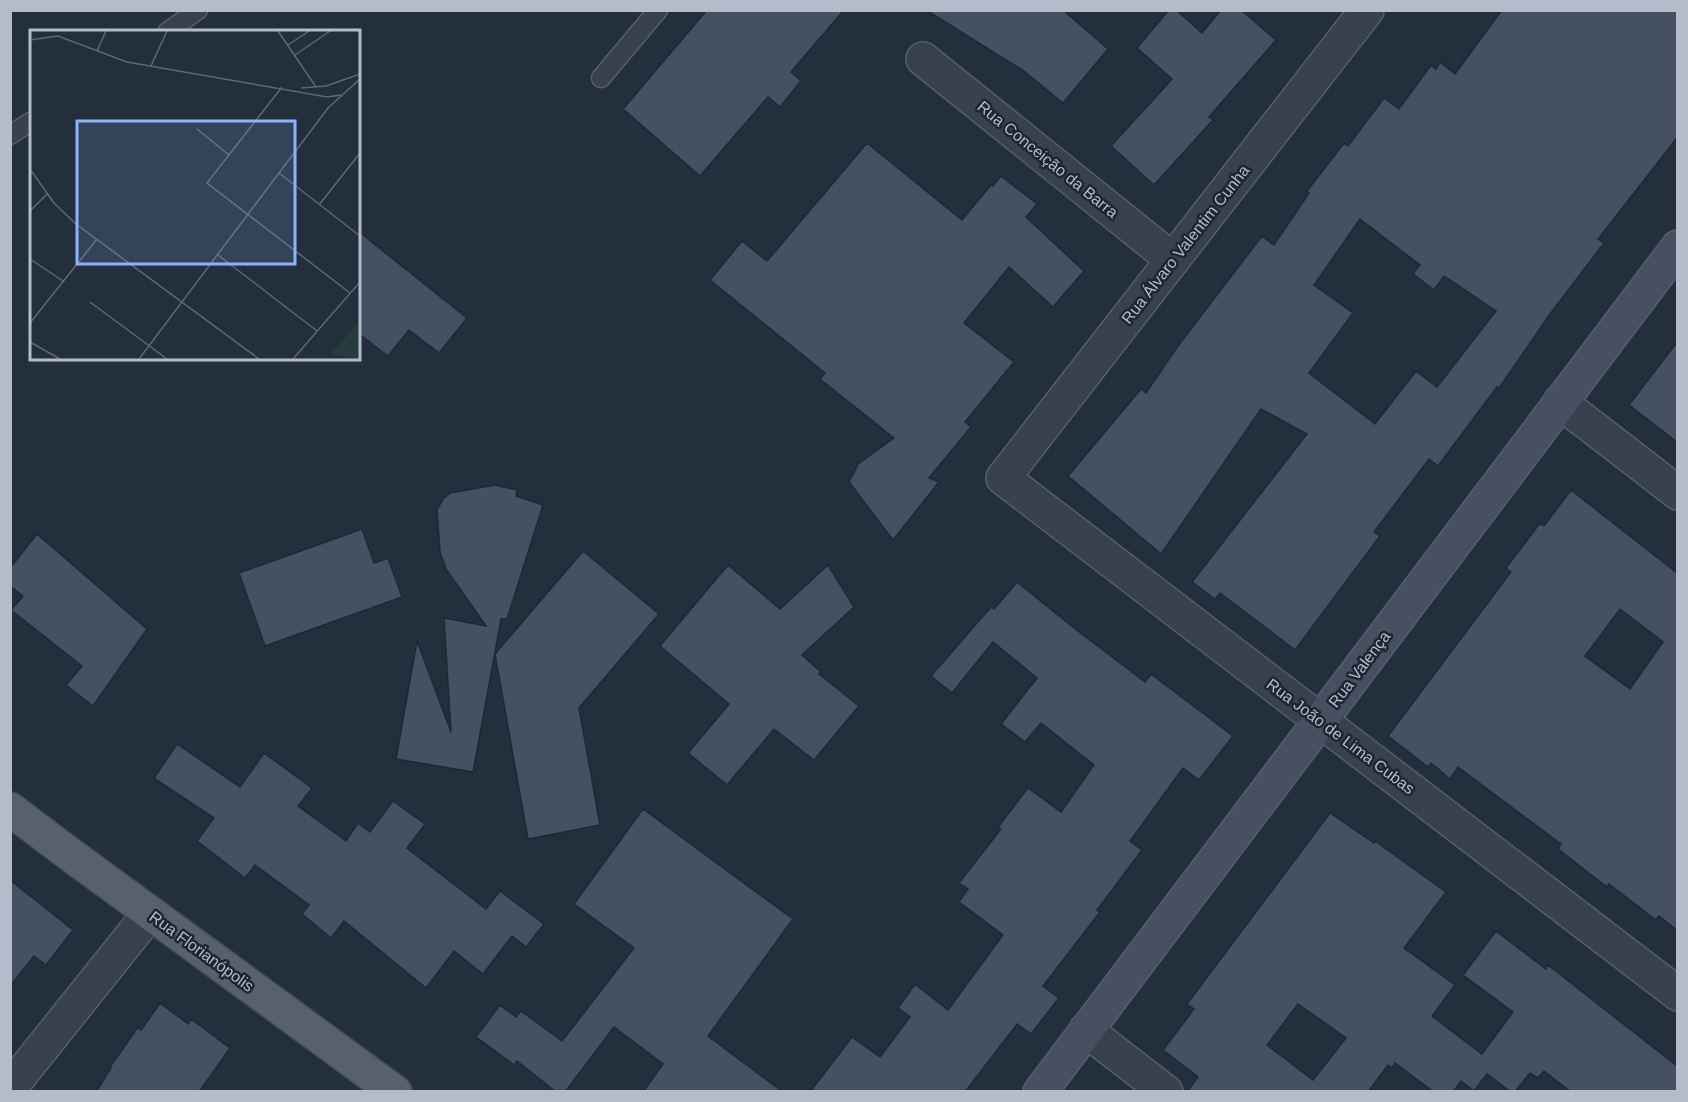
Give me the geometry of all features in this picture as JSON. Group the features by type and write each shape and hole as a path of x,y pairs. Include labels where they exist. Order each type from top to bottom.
{"main road":[{"name":"Rua Valença","path":"1040,1092 1677,247"},
{"name":"Rua Florianópolis","path":"10,809 395,1092"}],"street":[{"name":"Rua Álvaro Valentim Cunha","path":"1003,478 1367,10"},
{"name":"Rua Conceição da Barra","path":"923,59 1173,260"},
{"path":"1560,402 1677,493"},
{"name":"Rua João de Lima Cubas","path":"1003,478 1677,994"},
{"path":"10,1088 150,913"},
{"path":"1086,1030 1166,1092"}],"lane":[{"path":"170,30 198,10"},
{"path":"601,78 658,10"},
{"path":"10,135 30,122"}],"building":[{"path":"707,10 844,10 791,72 801,81 780,107 768,97 700,176 623,109"},
{"path":"926,10 1063,10 1108,49 1063,103 1024,71"},
{"path":"1169,10 1176,10 1202,33 1221,10 1241,10 1276,40 1209,117 1213,120 1154,185 1111,146 1172,79 1137,48"},
{"path":"1502,10 1677,10 1677,138 1598,239 1604,243 1550,314 1499,388 1497,387 1438,466 1429,459 1374,532 1380,536 1295,650 1220,593 1215,599 1192,582 1307,434 1261,409 1161,554 1068,476 1141,389 1146,393 1178,346 1262,236 1274,245 1309,193 1307,191 1344,143 1348,146 1384,98 1399,109 1431,65 1436,69 1440,62 1455,74","holes":["1360,219 1420,265 1413,274 1434,290 1444,276 1496,311 1437,387 1416,371 1375,424 1309,373 1353,313 1314,285"]},
{"path":"867,143 962,220 1001,176 1037,204 1026,217 1084,271 1053,307 1009,267 964,323 1014,362 965,422 971,427 929,478 939,482 893,540 849,482 858,464 894,438 820,379 825,373 710,280 742,241 767,261"},
{"path":"360,233 467,318 439,353 409,330 388,356 360,335"},
{"path":"1677,342 1677,442 1629,405"},
{"path":"495,485 517,490 516,496 543,505 507,619 501,619 473,772 396,759 417,641 451,732 444,618 486,626 446,569 440,552 437,510 443,499 450,493"},
{"path":"1571,490 1677,573 1677,930 1659,916 1656,920 1609,884 1607,887 1558,849 1561,844 1458,767 1450,779 1431,763 1428,767 1388,736 1511,572 1506,568 1540,523 1544,526","holes":["1620,609 1663,642 1630,689 1585,656"]},
{"path":"362,529 374,563 388,558 402,597 265,646 239,573"},
{"path":"37,534 147,629 93,706 66,685 82,666 11,610 23,596 10,586 10,568"},
{"path":"583,551 659,614 579,708 600,825 528,839 495,654"},
{"path":"728,565 780,609 828,565 854,607 802,655 821,672 819,674 859,706 814,760 774,729 727,785 688,753 729,704 660,646"},
{"path":"1017,582 1145,682 1151,674 1233,736 1199,780 1183,768 1130,841 1142,850 1097,910 1100,912 1043,986 1059,998 1031,1034 1017,1024 965,1092 810,1092 852,1037 880,1057 910,1017 898,1008 915,984 948,1010 1003,935 959,902 968,889 959,883 1001,829 998,827 1028,788 1061,812 1094,765 1041,723 1025,742 1001,724 1037,678 993,642 952,693 931,676 991,607 994,609"},
{"path":"177,744 240,787 264,753 312,788 298,806 346,841 358,823 370,832 393,801 425,824 407,848 486,909 500,891 544,924 526,947 512,936 483,974 454,951 426,988 344,921 331,938 302,914 309,905 255,865 245,878 197,841 214,818 154,778"},
{"path":"643,809 793,919 708,1036 783,1092 643,1092 663,1064 614,1027 565,1092 556,1092 517,1061 514,1065 476,1037 500,1005 516,1017 521,1011 562,1041 634,948 574,904"},
{"path":"1330,813 1374,843 1375,841 1446,892 1404,948 1455,985 1432,1016 1482,1054 1513,1012 1463,975 1496,931 1546,969 1548,965 1677,1066 1677,1092 1571,1092 1544,1071 1538,1078 1530,1073 1515,1092 1511,1092 1487,1074 1474,1091 1461,1081 1453,1092 1434,1092 1395,1063 1392,1068 1388,1065 1368,1092 1187,1092 1198,1077 1163,1050 1194,1009 1187,1004","holes":["1298,1004 1346,1038 1313,1080 1267,1045"]},
{"path":"10,880 73,930 46,965 34,956 10,986"},
{"path":"160,1003 188,1024 191,1019 230,1048 199,1092 96,1092 110,1067 138,1027 141,1030"}]}
